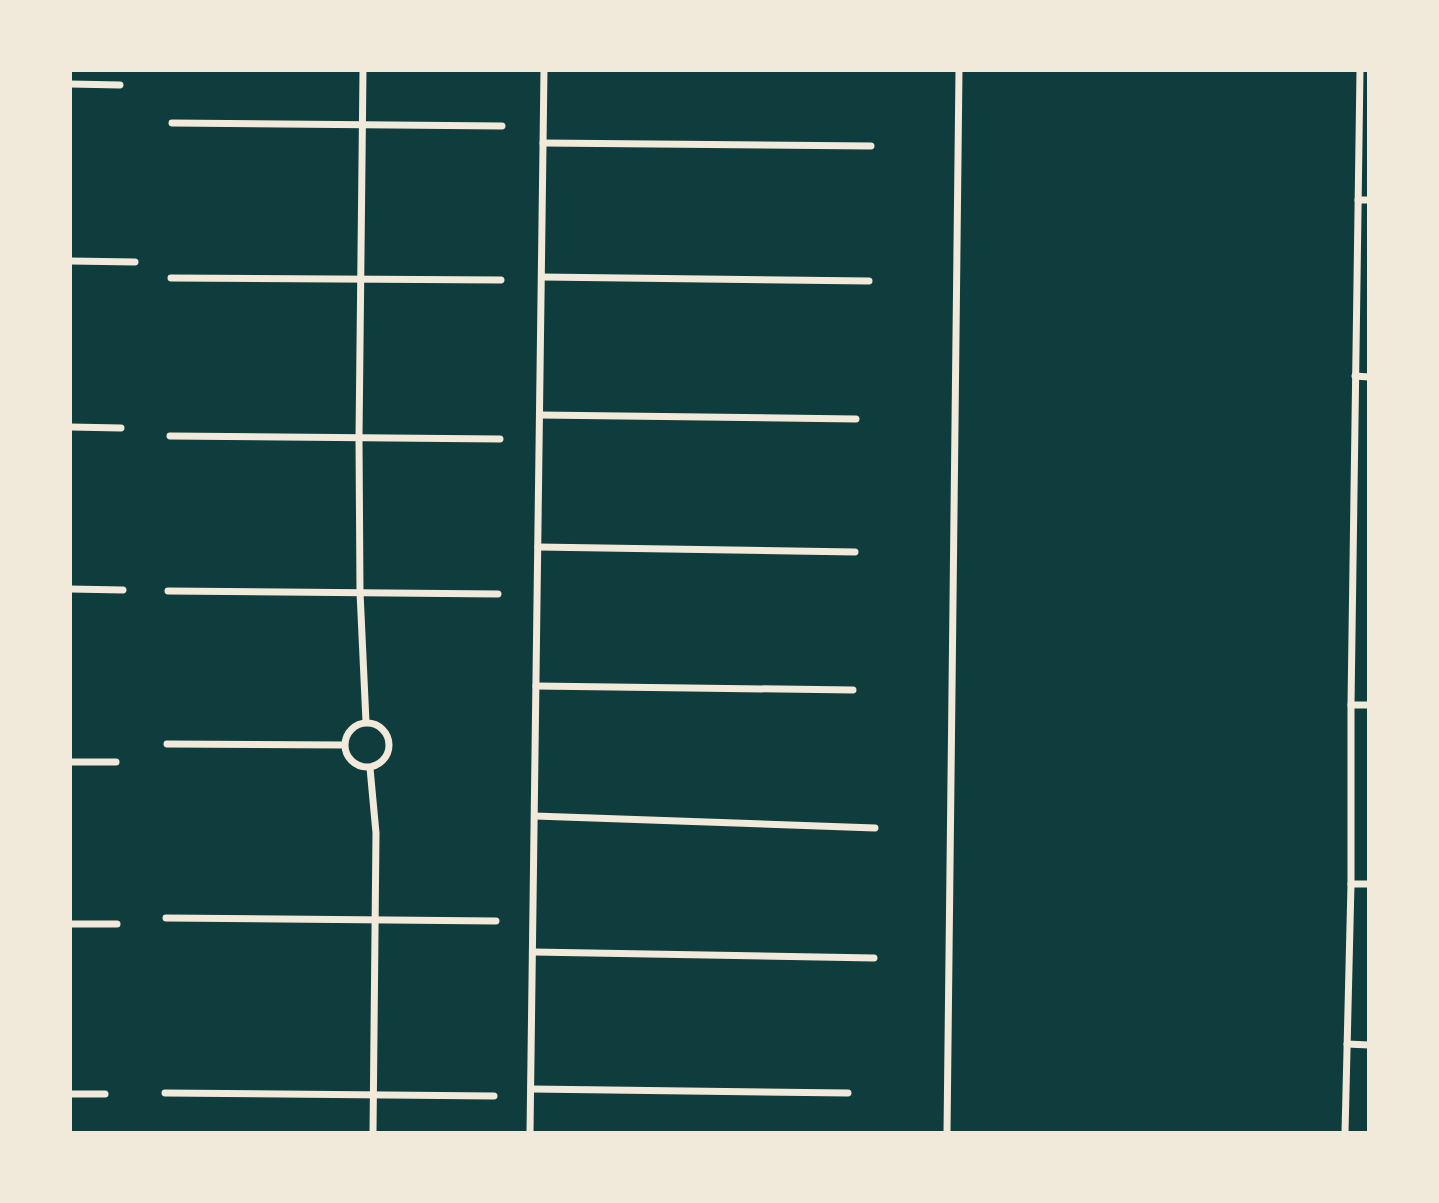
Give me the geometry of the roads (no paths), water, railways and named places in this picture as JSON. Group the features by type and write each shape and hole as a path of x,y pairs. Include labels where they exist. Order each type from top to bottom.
{"street":[{"path":"363,70 359,438 360,592 366,722"},
{"path":"530,1133 544,70"},
{"path":"947,1133 959,70"},
{"path":"1345,1133 1351,884 1360,70"},
{"path":"70,84 120,85"},
{"path":"172,123 502,125"},
{"path":"543,143 872,146"},
{"path":"1358,200 1369,201"},
{"path":"70,261 135,262"},
{"path":"542,277 869,281"},
{"path":"171,278 501,280"},
{"path":"1355,376 1369,377"},
{"path":"540,415 856,419"},
{"path":"70,427 121,428"},
{"path":"170,436 500,439"},
{"path":"538,547 855,552"},
{"path":"70,590 123,590"},
{"path":"169,591 498,594"},
{"path":"536,686 853,690"},
{"path":"1351,705 1369,705"},
{"path":"366,722 377,724 386,732 390,743 388,754 380,763 370,768 357,765 348,757 344,745 347,734 355,725 366,722"},
{"path":"167,744 344,745"},
{"path":"70,762 116,762"},
{"path":"370,768 376,833 373,1133"},
{"path":"535,816 875,828"},
{"path":"1351,884 1369,884"},
{"path":"166,918 496,921"},
{"path":"70,924 117,924"},
{"path":"533,952 874,958"},
{"path":"1347,1044 1369,1045"},
{"path":"531,1088 848,1093"},
{"path":"164,1093 494,1096"},
{"path":"70,1094 105,1094"}]}
